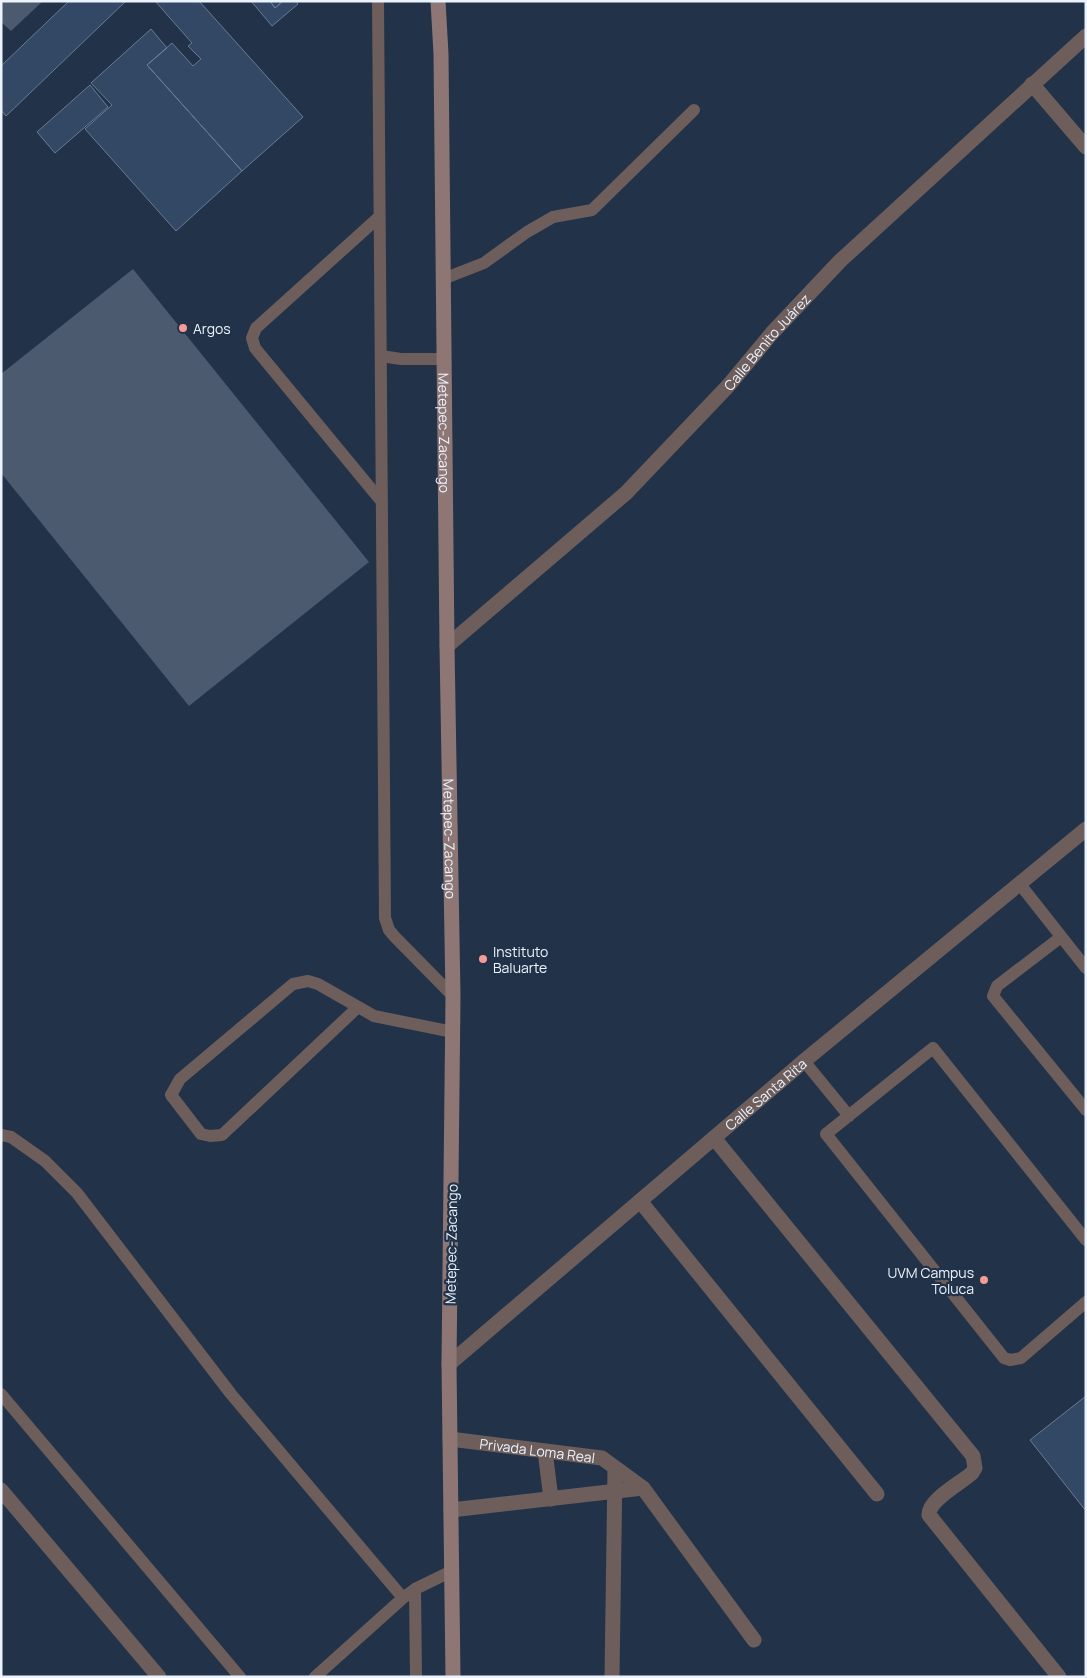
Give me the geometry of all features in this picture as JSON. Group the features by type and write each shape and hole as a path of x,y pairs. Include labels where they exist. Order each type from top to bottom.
{"main road":[{"name":"Metepec-Zacango","path":"438,1 441,54 446,646 453,996 449,1364 453,1677"}],"street":[{"name":"Calle Benito Juárez","path":"446,646 626,493 728,386 772,333 840,261 1086,36"},
{"path":"1032,84 1086,147"},
{"name":"Calle Santa Rita","path":"449,1364 804,1061 1086,829"},
{"path":"714,1138 973,1456 975,1468 972,1473 935,1501 929,1510 929,1515 1059,1677"},
{"path":"640,1201 877,1494"},
{"name":"Privada Loma Real","path":"450,1439 602,1458 643,1488 754,1640"},
{"path":"545,1451 550,1500"},
{"path":"612,1677 616,1468"},
{"path":"451,1510 643,1488"},
{"path":"1,1490 159,1677"}],"lane":[{"path":"378,1 385,918 389,930 395,937 453,996"},
{"path":"443,279 484,263 527,232 553,217 592,210 694,110"},
{"path":"379,217 256,328 252,338 255,348 382,502"},
{"path":"380,356 401,359 444,359"},
{"path":"1019,884 1086,968"},
{"path":"1061,937 997,986 993,996 1086,1110"},
{"path":"357,1008 222,1135 210,1136 202,1134 171,1095 180,1079 293,984 308,981 318,984 374,1016 452,1032"},
{"path":"1086,1240 932,1048 826,1134 1004,1358 1010,1360 1021,1358 1086,1302"},
{"path":"804,1061 849,1116"},
{"path":"1,1135 11,1136 45,1161 77,1193 231,1394 403,1598"},
{"path":"1,1394 240,1677"},
{"path":"317,1676 403,1598 415,1589 452,1571"},
{"path":"415,1589 416,1677"}],"shaded area":[{"path":"1,1 43,1 11,31 1,22"},
{"path":"133,269 369,562 189,706 1,473 1,374"}],"building":[{"path":"69,1 126,1 6,116 1,110 1,66"},
{"path":"155,1 199,1 303,117 242,171 147,65 172,43 193,66 201,59 188,46 192,43"},
{"path":"251,1 270,1 275,8 283,1 296,1 298,4 272,26"},
{"path":"270,1 283,1 275,8"},
{"path":"151,29 167,48 147,65 242,171 176,231 85,129 112,105 91,83"},
{"path":"90,85 108,107 55,153 37,132"},
{"path":"1086,1396 1086,1511 1030,1440"}],"place":[{"name":"Argos","path":"183,328"},
{"name":"Instituto Baluarte","path":"483,959"},
{"name":"UVM Campus Toluca","path":"984,1280"}]}
